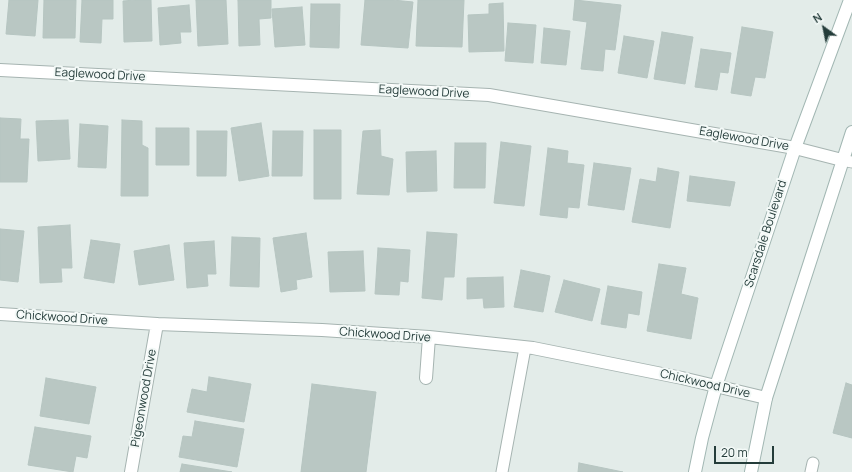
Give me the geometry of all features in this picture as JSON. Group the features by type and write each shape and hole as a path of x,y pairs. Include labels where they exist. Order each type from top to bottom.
{"street":[{"name":"Scarsdale Boulevard","path":"695,472 702,438 716,386 795,148 850,0"},
{"name":"Eaglewood Drive","path":"0,70 489,95 795,148 847,161"},
{"path":"751,472 766,398 847,161 852,132"},
{"name":"Chickwood Drive","path":"0,314 157,324 322,330 429,337 525,348 682,378 766,398"},
{"name":"Pigeonwood Drive","path":"131,472 157,324"},
{"path":"426,378 429,337"}],"lane":[{"path":"502,472 525,348"}],"building":[{"path":"9,0 38,0 35,36 6,34"},
{"path":"44,0 76,0 75,38 43,38"},
{"path":"82,0 113,0 113,19 102,19 101,43 80,42"},
{"path":"151,0 152,41 124,42 123,1"},
{"path":"196,0 226,0 228,44 198,46"},
{"path":"238,0 271,0 271,18 259,19 260,45 239,46"},
{"path":"365,0 413,2 408,48 361,45"},
{"path":"418,0 464,0 462,47 416,46"},
{"path":"575,0 621,5 615,50 605,49 603,71 581,69 587,22 573,20"},
{"path":"503,3 504,51 469,52 468,15 489,14 489,4"},
{"path":"311,4 340,4 339,48 310,47"},
{"path":"189,5 191,32 180,32 181,43 160,45 158,8"},
{"path":"302,7 305,45 275,47 272,9"},
{"path":"508,23 536,25 533,63 505,61"},
{"path":"742,27 773,32 765,78 755,77 751,96 731,93"},
{"path":"544,28 570,31 566,65 541,63"},
{"path":"662,32 693,37 685,84 654,79"},
{"path":"624,36 654,41 647,78 618,73"},
{"path":"701,49 731,53 728,73 720,72 717,90 695,87"},
{"path":"0,118 21,119 20,139 29,139 27,182 0,182"},
{"path":"68,120 70,159 38,161 36,121"},
{"path":"122,120 142,121 142,145 148,148 148,196 121,196"},
{"path":"261,123 269,176 239,181 231,128"},
{"path":"80,124 108,126 106,168 78,167"},
{"path":"156,128 189,128 189,165 156,165"},
{"path":"314,130 341,130 341,199 314,199"},
{"path":"380,130 381,156 393,159 389,195 357,194 363,131"},
{"path":"197,131 227,131 226,176 197,176"},
{"path":"273,131 303,131 302,176 272,176"},
{"path":"501,142 531,146 524,206 494,203"},
{"path":"455,143 486,143 485,188 454,188"},
{"path":"548,148 568,151 567,163 584,165 579,208 568,207 567,218 540,215"},
{"path":"436,151 437,191 407,192 406,152"},
{"path":"594,163 631,168 624,210 588,205"},
{"path":"658,168 679,172 670,228 632,222 640,179 656,182"},
{"path":"690,176 735,182 730,206 687,201"},
{"path":"70,225 72,268 61,268 62,282 40,283 38,227"},
{"path":"0,229 24,231 18,282 0,280"},
{"path":"427,232 457,234 454,277 444,277 442,300 422,298"},
{"path":"306,233 312,277 296,280 297,289 281,292 273,238"},
{"path":"232,237 260,238 259,287 230,286"},
{"path":"91,240 120,244 114,283 84,278"},
{"path":"214,241 216,274 207,274 208,286 187,288 184,243"},
{"path":"169,245 174,280 139,285 134,251"},
{"path":"378,248 410,250 408,282 400,281 399,295 375,294"},
{"path":"363,251 365,291 330,292 328,252"},
{"path":"659,264 686,268 681,294 698,298 691,339 647,331"},
{"path":"521,270 550,276 543,312 514,307"},
{"path":"503,277 504,307 484,308 483,298 467,299 467,278"},
{"path":"564,280 600,289 592,321 555,312"},
{"path":"608,286 642,292 639,315 628,313 626,328 601,324"},
{"path":"209,377 251,384 244,422 187,412 192,389 207,392"},
{"path":"46,378 96,387 89,424 40,416"},
{"path":"846,383 852,385 852,438 833,433"},
{"path":"312,384 376,392 366,472 301,472"},
{"path":"195,421 244,429 237,467 179,457 183,436 192,437"},
{"path":"35,427 91,436 87,458 76,456 73,472 28,465"},
{"path":"579,463 623,472 578,472"},
{"path":"182,464 232,472 180,472"}]}
